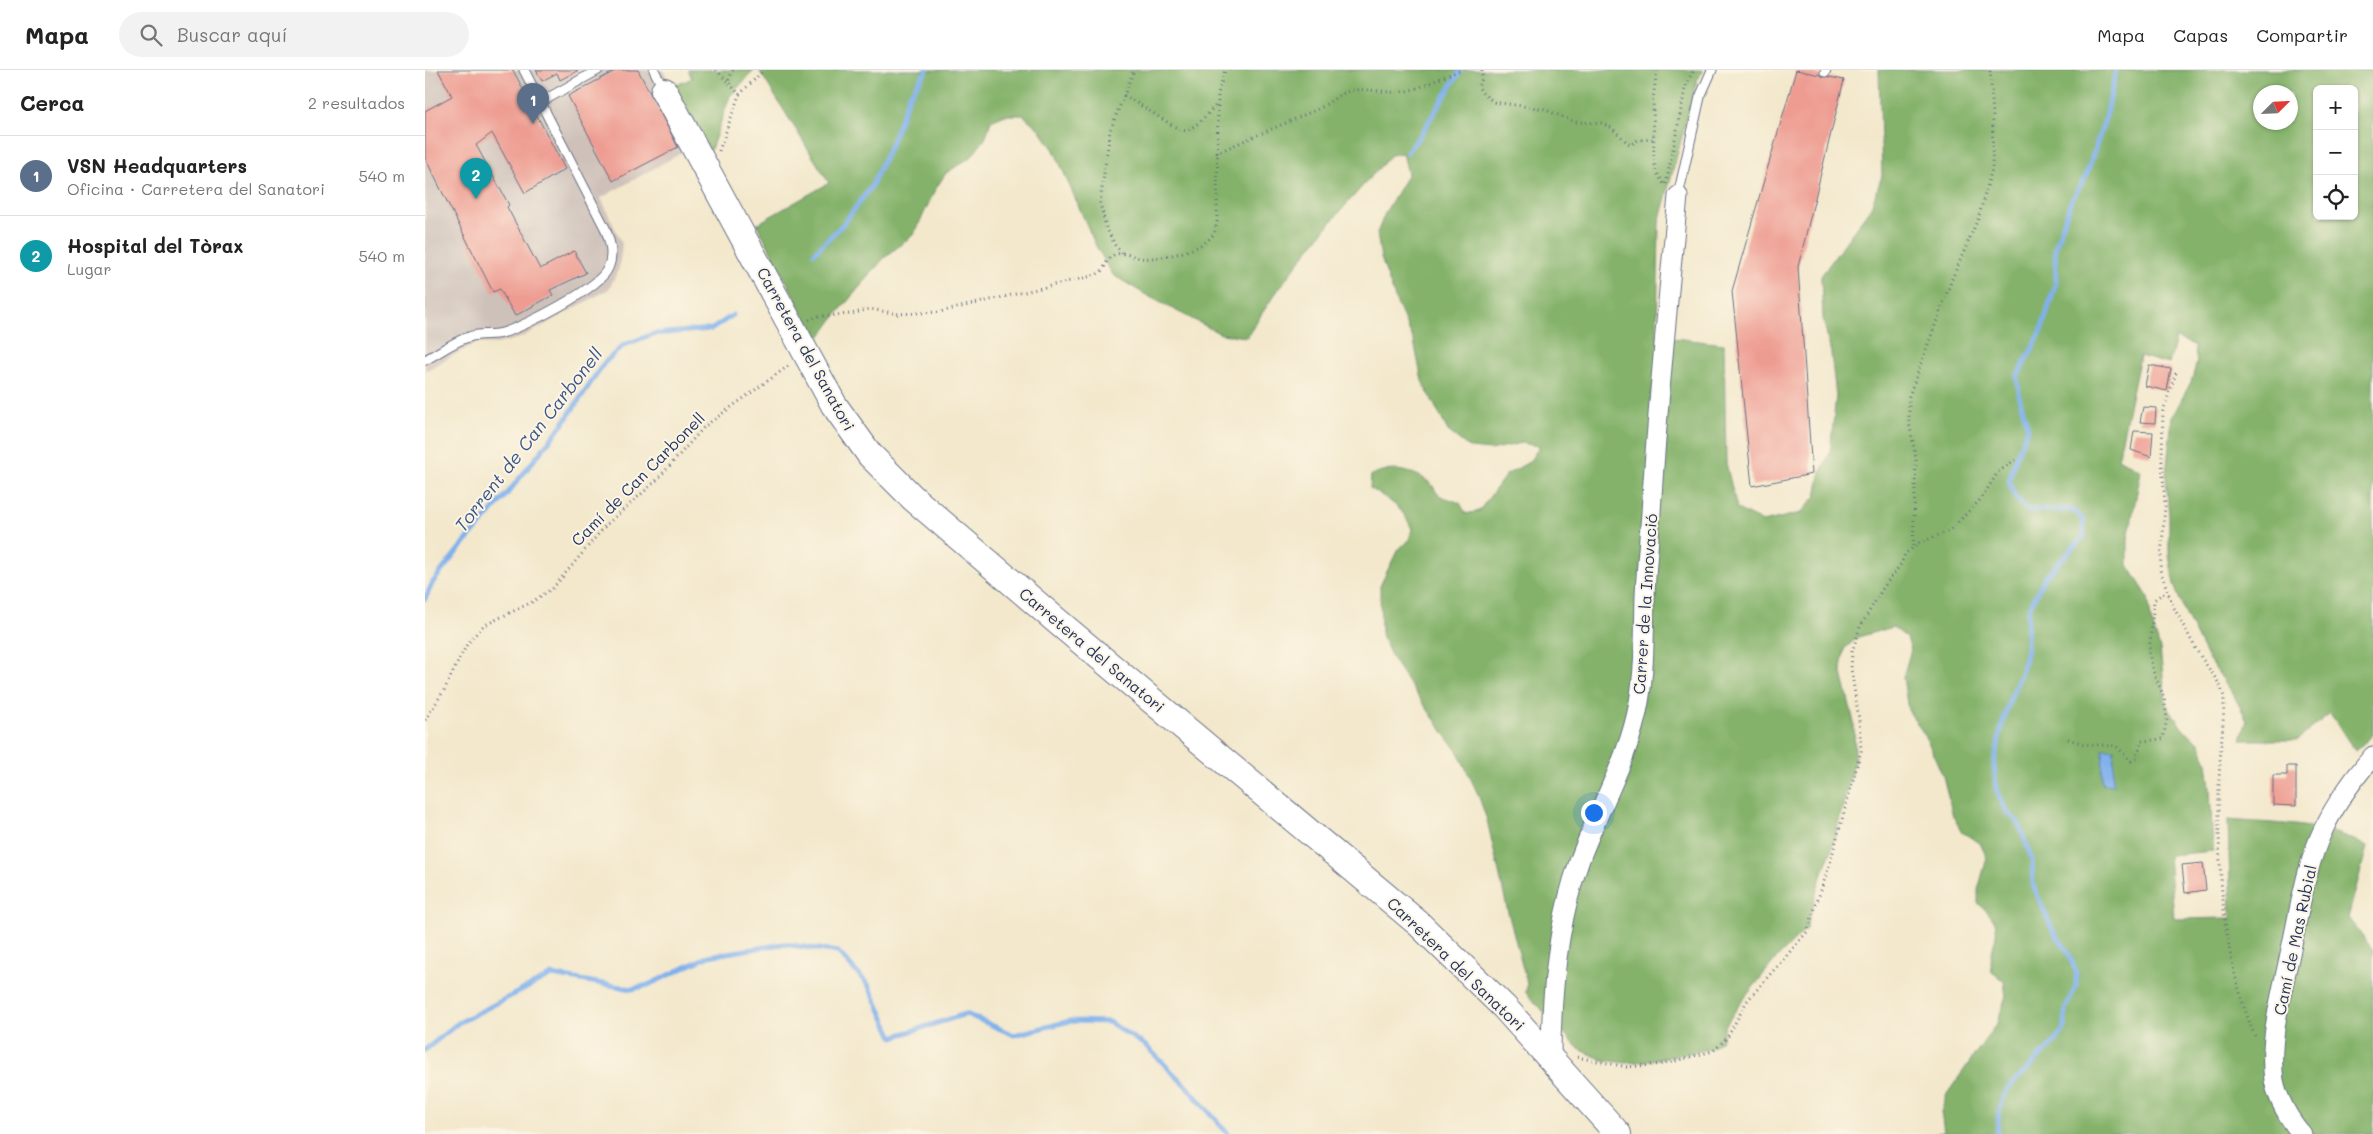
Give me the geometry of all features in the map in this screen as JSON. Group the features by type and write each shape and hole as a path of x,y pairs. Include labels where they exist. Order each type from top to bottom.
{"street":[{"name":"Carretera del Sanatori","path":"659,80 806,353 852,433 870,455 913,498 1065,628 1419,924 1504,1007 1618,1134"},
{"name":"Carrer de la Innovació","path":"1552,1059 1551,1005 1565,916 1578,865 1598,811 1632,737 1639,701 1645,650 1645,593 1654,456 1676,217 1672,191"},
{"name":"Camí de Mas Rubial","path":"2302,1134 2279,1097 2274,1081 2273,1063 2280,1000 2313,853 2324,828 2344,792 2373,756"}],"lane":[{"path":"425,360 467,337 480,334 502,333 525,324 597,282 608,270 611,251 605,228 524,70"},
{"path":"541,102 598,70"},
{"path":"1672,191 1700,97 1712,70"}],"path":[{"path":"717,70 719,75 739,94"},
{"path":"728,82 733,70"},
{"path":"711,174 739,94 764,70"},
{"path":"1134,70 1110,131 1100,203 1106,228 1115,245 1122,253 1141,258 1174,255 1194,248 1213,234 1219,202 1216,154 1219,87 1225,70"},
{"path":"1216,154 1317,110 1332,102 1340,94 1353,91 1399,92 1416,88 1462,70"},
{"path":"1482,70 1482,79 1478,86 1483,94 1494,102 1544,109 1575,122 1601,123 1612,128 1630,145 1638,140 1655,140"},
{"path":"1657,70 1653,99 1654,162 1657,173 1672,191"},
{"path":"1672,191 1686,85 1694,70"},
{"path":"1913,547 1916,459 1909,422 1909,396 1949,288 1978,219 1992,169 1993,114 1990,70"},
{"path":"1125,95 1181,130 1187,131 1200,122 1218,103"},
{"path":"1672,191 1665,194 1676,217"},
{"path":"793,329 818,316 851,314 870,309 916,315 986,302 1057,283 1096,275 1103,270 1107,259 1122,253"},
{"name":"Camí de Can Carbonell","path":"425,720 443,692 467,644 483,626 532,602 553,588 606,524 657,481 705,426 806,353"},
{"path":"2176,373 2163,412 2165,506 2160,570 2169,595 2197,651 2220,685 2224,697 2219,788 2225,932 2241,1000 2264,1055 2273,1063"},
{"path":"1552,1059 1581,1057 1615,1066 1664,1064 1713,1051 1727,1038 1747,1001 1807,932 1830,863 1861,751 1859,719 1851,669 1852,652 1860,627 1868,611 1913,547 1949,532 1981,498 1998,472 2015,460"},
{"path":"2068,739 2084,744 2116,746 2131,761 2137,758 2141,742 2163,738 2167,719 2164,697 2153,672 2149,653 2154,600 2162,594 2169,595"}],"shaded area":[{"path":"425,70 663,70 701,142 601,198 622,244 619,268 609,289 520,338 497,344 476,343 425,371"}],"green space":[{"path":"688,70 754,70 730,96 710,152 675,86 692,78"},
{"path":"759,70 1703,70 1697,80 1659,223 1657,336 1724,344 1726,463 1737,509 1763,522 1801,513 1816,496 1821,471 1830,453 1836,396 1831,353 1823,318 1821,276 1871,207 1882,176 1879,70 2373,70 2373,735 2355,751 2330,713 2298,740 2241,740 2247,720 2232,692 2207,657 2185,613 2174,585 2169,555 2166,476 2172,417 2191,382 2197,362 2194,345 2176,338 2169,364 2140,356 2118,458 2141,471 2128,539 2128,565 2148,597 2151,620 2160,649 2166,703 2182,728 2199,742 2207,762 2213,851 2169,855 2174,919 2231,918 2228,820 2318,829 2335,833 2367,847 2348,918 2373,950 2373,1134 1933,1134 1944,1132 1941,1112 1947,1094 1997,1023 2006,997 2004,981 1992,972 1992,951 1996,936 1994,921 1978,903 1978,890 1987,858 1980,843 1962,832 1953,816 1943,776 1926,737 1908,710 1903,677 1911,650 1907,638 1893,627 1858,637 1844,649 1841,669 1854,723 1855,758 1831,852 1822,873 1806,929 1774,961 1725,1026 1721,1041 1710,1049 1626,1063 1603,1060 1579,1049 1526,993 1527,984 1487,820 1478,794 1459,754 1392,658 1381,633 1380,586 1398,549 1409,540 1412,529 1400,509 1370,488 1371,475 1394,470 1418,475 1431,484 1440,495 1460,503 1466,514 1479,511 1506,475 1529,462 1540,446 1521,443 1491,450 1470,448 1448,431 1422,381 1414,341 1396,301 1381,258 1377,233 1386,211 1408,174 1403,153 1391,155 1333,220 1296,265 1247,337 1221,334 1148,296 1113,275 1096,246 1054,150 1039,129 1023,115 1005,115 991,121 985,139 971,157 946,173 936,188 914,234 884,258 836,315 817,341 757,224 829,183"}],"water":[{"path":"2103,749 2114,749 2113,785 2102,784"}],"building":[{"path":"438,70 513,70 565,169 525,193 492,133 476,145 509,205 507,207 540,269 574,251 586,273 550,290 553,295 515,316 500,289 493,292 425,158 425,111 452,96"},
{"path":"536,70 579,70 560,80 557,73 542,81"},
{"path":"617,70 638,70 678,147 613,181 568,96"},
{"path":"1796,70 1844,80 1798,267 1812,474 1752,486 1732,291"},
{"path":"2149,365 2171,369 2167,391 2145,386"},
{"path":"2143,407 2156,408 2155,423 2140,422"},
{"path":"2134,431 2153,432 2151,457 2131,450"},
{"path":"2287,766 2296,766 2296,806 2273,805 2273,775 2287,775"},
{"path":"2203,863 2206,890 2185,893 2182,865"}],"waterway":[{"name":"Torrent de Can Carbonell","path":"814,253 843,224 871,187 892,142 909,96 927,70"},
{"path":"1407,152 1421,134 1461,70"},
{"path":"1997,1134 1999,1112 2007,1089 2052,1045 2065,1027 2065,1009 2076,986 2076,972 2067,950 2053,931 2033,885 2032,860 2018,822 2005,810 1996,789 1994,763 2002,725 2010,699 2022,671 2027,649 2028,611 2044,578 2084,536 2083,519 2073,510 2028,510 2015,497 2009,481 2028,428 2020,400 2017,377 2041,332 2056,282 2055,248 2071,201 2086,176 2107,113 2116,70"},
{"name":"Torrent de Can Carbonell","path":"425,599 433,582 562,425 604,363 624,345 653,334 712,329 733,315"},
{"path":"425,1050 458,1023 552,975 632,989 648,985 709,956 783,944 838,952 869,986 893,1037 966,1014 1014,1035 1070,1021 1109,1022 1146,1046 1189,1089 1228,1134"}],"place":[{"name":"VSN Headquarters","path":"533,124"},
{"name":"Hospital del Tòrax","path":"476,199"}]}
